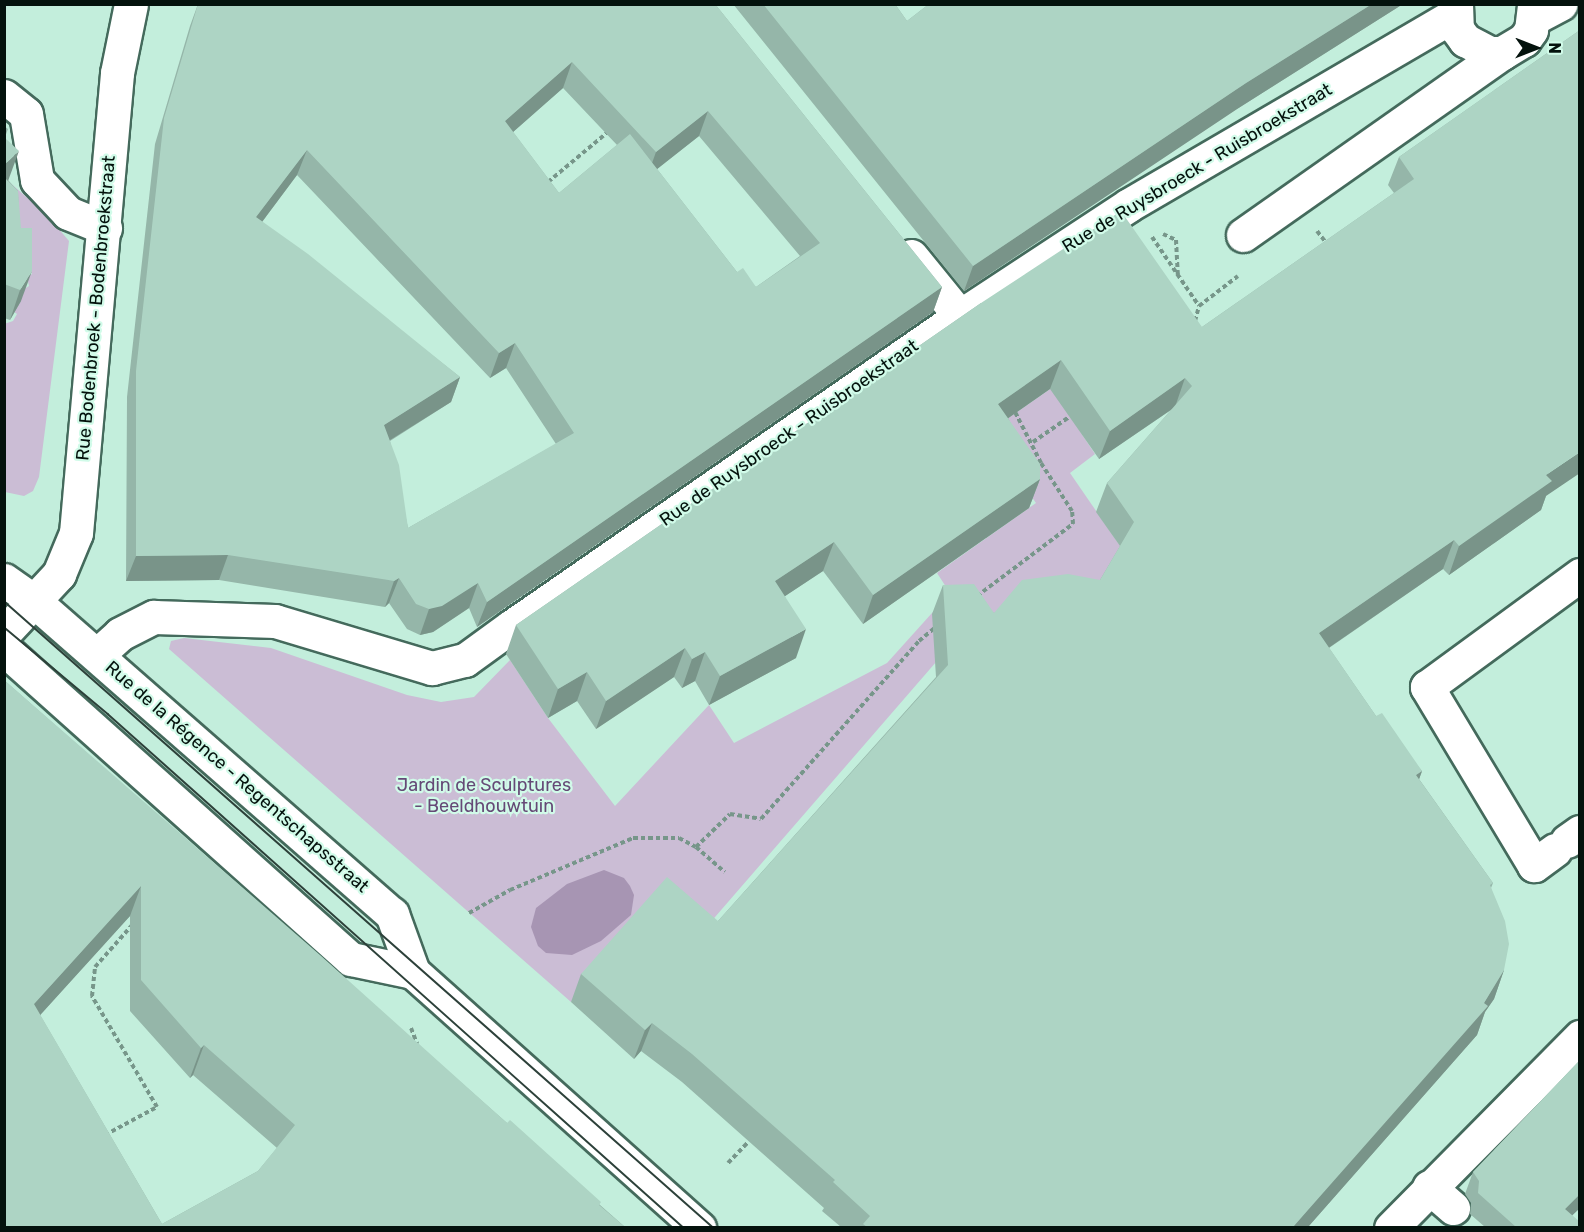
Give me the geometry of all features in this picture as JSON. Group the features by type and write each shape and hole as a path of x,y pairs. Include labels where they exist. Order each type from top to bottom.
{"street":[{"name":"Rue Bodenbroek - Bodenbroekstraat","path":"34,601 59,573 76,533 105,228 117,73 131,4"},
{"path":"1243,235 1502,53 1524,40 1543,9"},
{"name":"Rue de Ruysbroeck - Ruisbroekstraat","path":"97,655 120,634 154,617 264,620 432,668 465,660 960,316 1129,205 1455,10 1457,29 1470,45 1489,53 1502,53"},
{"path":"4,96 26,114 37,180 68,213 105,228"},
{"path":"893,234 960,316"},
{"path":"1567,841 1534,865 1427,687 1580,575"},
{"name":"Rue de la Régence - Regentschapsstraat","path":"4,580 34,601 97,655 392,914 413,972 699,1227"},
{"path":"4,633 34,601"},
{"name":"Rue de la Régence - Regentschapsstraat","path":"4,650 351,959 413,972"},
{"path":"1391,1227 1455,1211 1580,1037"}],"path":[{"path":"538,190 615,126"},
{"path":"1149,232 1199,306"},
{"path":"1170,236 1176,240 1178,275"},
{"path":"1192,330 1199,306 1232,280"},
{"path":"972,599 1073,524 1072,512 1041,463 1033,442 1011,405"},
{"path":"1033,442 1079,411"},
{"path":"696,847 730,814 761,819 919,641 944,621"},
{"path":"469,913 542,875 633,838 679,838 696,847 725,872"},
{"path":"100,1126 106,1136 157,1107 92,996 95,967 140,916"},
{"path":"410,1024 420,1053"},
{"path":"728,1163 749,1141"}],"green space":[{"path":"8,181 47,215 69,241 39,477 33,491 24,496 5,492 4,324 13,321 17,314 13,311 24,289 29,286 27,277 32,274 4,184"},
{"name":"Jardin de Sculptures - Beeldhouwtuin","path":"1066,378 1081,433 1095,454 1070,473 1136,569 1080,625 943,654 696,939 657,906 571,1002 169,649 171,641 184,638 271,648 407,695 441,702 474,697 510,660 548,718 615,806 709,705 734,743 887,663 950,593 937,573 1036,503 1008,463 994,428"}],"shaded area":[{"path":"604,870 624,878 630,886 634,895 631,915 601,941 572,955 546,953 538,946 531,927 536,908 567,884"}],"building":[{"path":"198,4 715,4 942,287 487,602 478,583 442,606 429,609 416,604 399,578 394,581 228,555 136,556 136,371 164,118","holes":["572,62 656,152 708,111 820,243 756,287 743,268 737,272 630,134 559,193 505,121","307,150 499,353 515,343 574,433 408,528 399,465 384,425 460,377 308,254 256,217"]},
{"path":"763,4 895,4 907,21 929,4 1372,4 1246,83 973,266"},
{"path":"1580,30 1580,452 1546,475 1552,481 1459,546 1454,540 1319,633 1376,716 1382,713 1422,771 1416,775 1493,883 1490,885 1505,921 1509,944 1504,970 1484,1003 1488,1006 1293,1227 867,1227 863,1224 870,1216 833,1182 835,1180 692,1054 652,1023 645,1030 581,974 667,877 718,921 948,665 943,585 974,584 994,613 1022,580 1068,574 1100,580 1134,522 1107,483 1192,386 1185,378 1110,431 1061,360 998,404 1040,464 1040,479 873,595 834,542 775,581 806,629 720,676 705,652 692,659 685,648 606,701 587,672 558,689 516,625 981,303 1121,211 1202,327 1414,179 1399,157"},
{"path":"4,137 19,151 4,165"},
{"path":"4,177 18,191 21,228 32,228 32,271 20,290 4,284"},
{"path":"4,680 320,955 507,1123 510,1120 601,1202 599,1205 625,1227 4,1227","holes":["141,886 141,980 201,1048 204,1045 295,1125 258,1171 162,1224 34,1004"]},
{"path":"1580,1060 1580,1194 1565,1209 1580,1222 1580,1227 1516,1227 1478,1193 1479,1181 1473,1172"}],"tram line":[{"path":"4,601 714,1228"},
{"path":"4,627 108,714 684,1228"}]}
